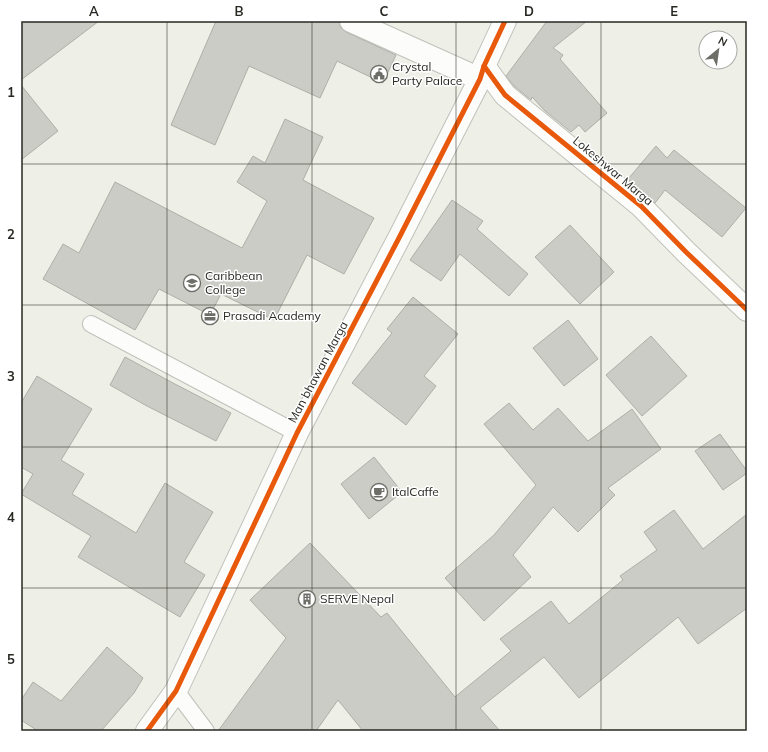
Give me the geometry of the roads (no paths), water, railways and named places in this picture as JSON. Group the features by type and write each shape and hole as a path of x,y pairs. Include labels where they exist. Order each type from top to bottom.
{"street":[{"path":"350,21 482,72"},
{"name":"Man bhawan Marga","path":"147,731 176,691 297,434 400,236 482,72 505,21"},
{"name":"Lokeshwar Marga","path":"482,72 505,95 642,206 686,252 747,310"}],"lane":[{"path":"91,324 297,434"},
{"path":"176,691 206,731"}],"place":[{"name":"Crystal Party Palace","path":"379,74"},
{"name":"Caribbean College","path":"192,283"},
{"name":"Prasadi Academy","path":"210,316"},
{"name":"ItalCaffe","path":"379,492"},
{"name":"SERVE Nepal","path":"307,599"}]}
